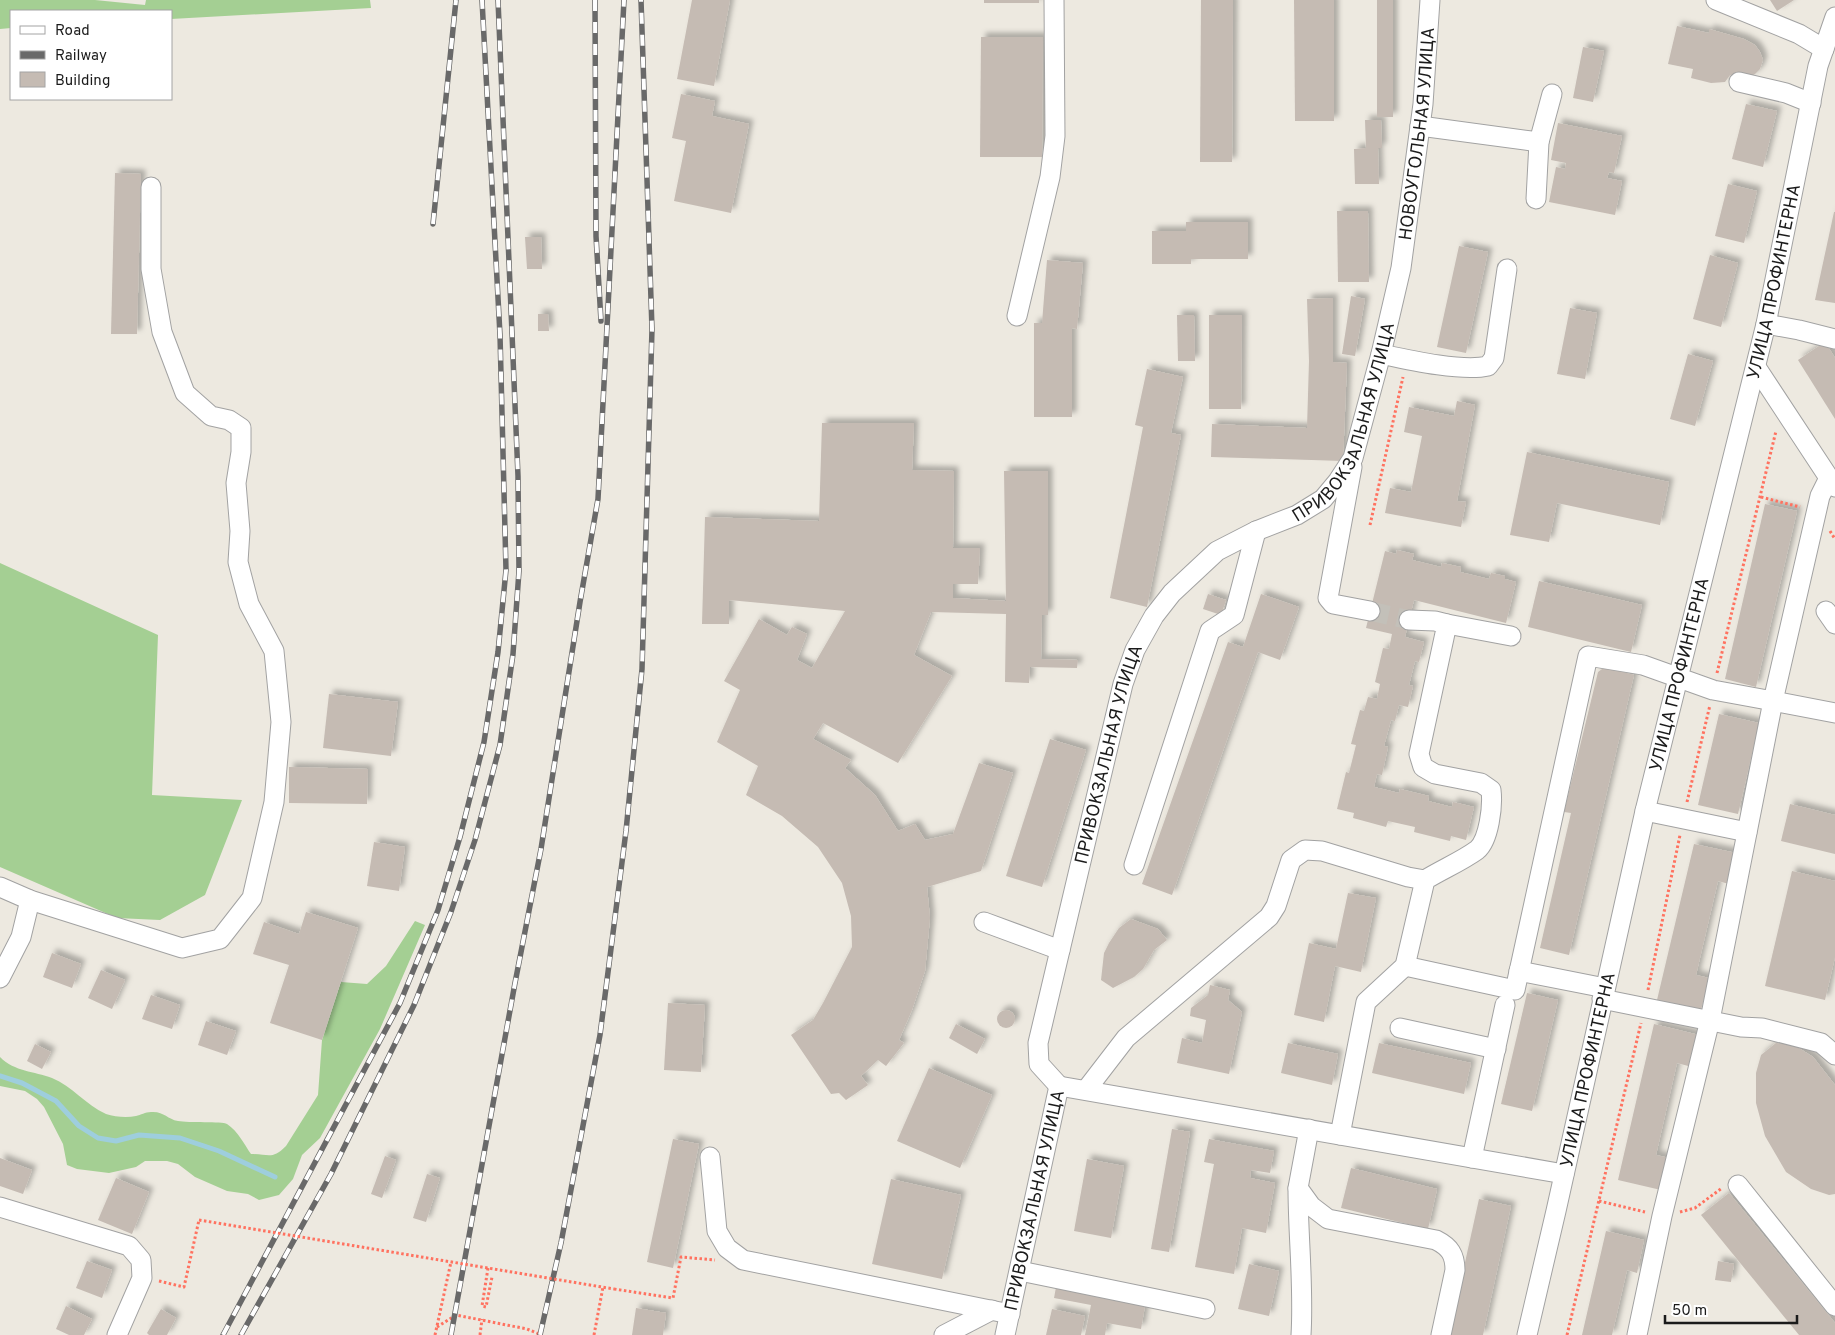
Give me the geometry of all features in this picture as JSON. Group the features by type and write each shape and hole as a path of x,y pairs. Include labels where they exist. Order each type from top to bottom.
{"street":[{"path":"1017,316 1050,177 1055,136 1054,0"},
{"name":"НОВОУГОЛЬНАЯ УЛИЦА","path":"1401,268 1420,126 1430,0"},
{"path":"1716,0 1799,34 1824,49"},
{"name":"УЛИЦА ПРОФИНТЕРНА","path":"1527,1335 1645,811 1766,324 1818,66 1835,17"},
{"path":"1739,82 1786,93 1811,103"},
{"path":"1536,199 1540,142 1552,94"},
{"path":"1420,126 1540,142"},
{"path":"0,887 30,900 182,948 220,939 252,898 274,802 281,722 274,651 249,604 238,562 240,531 236,483 241,452 241,428 229,420 211,416 185,393 162,332 151,269 151,186"},
{"name":"ПРИВОКЗАЛЬНАЯ УЛИЦА","path":"1004,1335 1001,1312 1020,1271 1059,1086 1039,1064 1038,1042 1123,684 1135,650 1154,616 1172,593 1217,551 1256,531 1297,514 1323,499 1338,481 1353,458 1381,354 1401,268"},
{"path":"1381,354 1475,369 1488,366 1494,358 1507,270"},
{"path":"1766,324 1835,339"},
{"path":"1637,1335 1662,1216 1710,1020 1773,701 1820,496 1832,482 1756,367"},
{"path":"1353,458 1328,598 1333,604 1370,611"},
{"path":"1134,864 1210,631 1234,615 1256,531"},
{"path":"1409,620 1435,621 1511,636"},
{"path":"1086,1090 1126,1038 1269,917 1276,906 1291,860 1305,850 1322,851 1424,880 1478,849 1488,829 1492,802 1491,790 1481,783 1435,774 1424,767 1419,754 1446,624"},
{"path":"1405,966 1515,990 1588,656 1643,665 1713,690 1835,714"},
{"path":"1645,811 1747,832"},
{"path":"1340,1135 1366,1002 1405,966 1424,880"},
{"path":"0,978 21,937 30,900"},
{"path":"984,922 1060,950"},
{"path":"1518,971 1645,1007 1741,1027 1762,1028 1821,1043 1835,1055"},
{"path":"1472,1158 1505,1004"},
{"path":"1400,1028 1496,1049"},
{"path":"1059,1086 1564,1174"},
{"path":"1301,1335 1302,1270 1298,1234 1298,1188 1309,1129"},
{"path":"710,1157 717,1231 727,1248 743,1260 1001,1312"},
{"path":"1738,1185 1835,1306"},
{"path":"1298,1188 1311,1206 1328,1219 1436,1240 1445,1244 1451,1250 1455,1260 1455,1270 1441,1335"},
{"path":"0,1207 129,1246 141,1260 142,1278 117,1335"},
{"path":"1020,1271 1204,1309"},
{"path":"952,1333 1001,1312"}],"path":[{"path":"1370,525 1407,359"},
{"path":"1567,1335 1645,1007 1683,820 1713,690 1782,405"},
{"path":"1600,1201 1662,1216 1695,1208 1726,1184 1738,1185"},
{"path":"166,1282 184,1287 199,1220 673,1298 681,1257 718,1261"},
{"path":"435,1335 451,1262"},
{"path":"488,1268 482,1306 486,1307 492,1277"},
{"path":"594,1335 603,1287"},
{"path":"436,1327 456,1315 527,1329 542,1335"},
{"path":"480,1335 482,1319"}],"green space":[{"path":"0,0 95,0 145,5 146,0 370,0 371,8 172,19 172,10 10,10 10,28 0,29"},
{"path":"0,563 158,635 152,795 242,800 205,895 160,920 117,918 0,867"},
{"path":"415,921 425,925 380,1029 320,1138 302,1155 293,1179 279,1195 259,1200 248,1194 227,1191 195,1177 178,1164 167,1161 145,1161 136,1167 109,1173 77,1169 67,1165 63,1144 44,1107 37,1099 25,1091 0,1086 0,1057 12,1066 59,1081 106,1114 129,1117 147,1112 155,1112 178,1121 224,1123 234,1130 251,1154 274,1155 286,1146 318,1095 322,1040 341,982 367,984 386,966"}],"building":[{"path":"692,0 730,0 714,86 677,79"},
{"path":"984,0 1039,0 1039,3 984,3"},
{"path":"1201,0 1233,0 1232,162 1200,162"},
{"path":"1294,0 1334,0 1334,121 1295,121"},
{"path":"1377,0 1393,0 1393,117 1377,117"},
{"path":"1770,0 1794,0 1777,11"},
{"path":"1677,26 1709,33 1709,29 1744,39 1755,45 1760,52 1763,60 1760,69 1747,78 1730,75 1725,82 1711,83 1691,78 1693,69 1668,64"},
{"path":"981,37 1043,37 1042,157 980,157"},
{"path":"1583,47 1604,51 1593,102 1573,98"},
{"path":"681,94 715,101 712,116 749,124 731,213 674,201 686,141 672,138"},
{"path":"1746,104 1777,111 1763,167 1732,159"},
{"path":"1365,120 1381,120 1382,148 1378,148 1379,184 1355,184 1354,149 1366,148"},
{"path":"1558,123 1622,136 1614,173 1609,172 1607,178 1622,181 1615,215 1549,202 1556,167 1565,169 1566,163 1551,160"},
{"path":"115,173 141,174 137,334 111,334"},
{"path":"1728,184 1757,191 1744,243 1715,236"},
{"path":"1337,211 1368,211 1369,282 1338,282"},
{"path":"1835,212 1835,303 1815,300"},
{"path":"1186,222 1248,222 1248,259 1191,259 1191,264 1152,264 1152,231 1186,231"},
{"path":"525,237 541,237 542,269 527,269"},
{"path":"1459,246 1488,252 1466,353 1437,347"},
{"path":"1710,255 1738,263 1721,327 1693,319"},
{"path":"1047,260 1083,263 1077,329 1072,328 1072,417 1034,417 1034,323 1042,323"},
{"path":"1351,296 1365,299 1355,356 1342,354"},
{"path":"1333,298 1333,362 1347,363 1343,461 1211,457 1212,424 1307,428 1309,361 1307,299"},
{"path":"1570,308 1597,313 1585,379 1557,374"},
{"path":"538,314 548,314 549,331 538,331"},
{"path":"1177,315 1194,315 1195,361 1178,361"},
{"path":"1209,315 1242,315 1241,409 1209,409"},
{"path":"1825,342 1835,358 1835,419 1798,360"},
{"path":"1688,354 1713,361 1695,426 1670,419"},
{"path":"1147,369 1183,377 1171,433 1181,435 1147,607 1110,598 1143,427 1135,425"},
{"path":"1457,401 1475,405 1457,501 1466,502 1461,527 1385,513 1390,488 1411,492 1422,436 1404,432 1409,407 1454,416"},
{"path":"822,423 914,423 912,470 954,471 953,548 980,548 978,584 953,584 953,598 1006,601 1004,471 1048,471 1048,615 1042,615 1041,659 1078,660 1077,668 1030,667 1029,683 1005,682 1006,614 931,612 914,655 952,676 898,763 823,723 813,739 851,760 845,768 875,795 898,831 915,824 925,840 953,834 979,763 1013,773 981,871 927,887 930,918 925,971 912,1010 899,1040 904,1043 886,1066 878,1060 861,1076 868,1085 846,1100 839,1093 831,1094 791,1035 813,1020 852,947 851,916 842,883 818,847 782,816 746,795 758,766 717,742 740,690 724,681 759,619 787,635 792,627 807,634 797,660 812,668 845,611 729,600 729,624 702,624 705,517 819,521"},
{"path":"1527,452 1669,482 1660,525 1557,503 1549,542 1510,535"},
{"path":"1765,504 1797,511 1756,687 1725,679"},
{"path":"1397,550 1414,554 1412,560 1441,567 1442,563 1461,567 1460,572 1489,579 1491,573 1505,576 1505,579 1516,582 1506,623 1414,600 1405,637 1424,642 1419,662 1415,661 1409,685 1413,686 1408,707 1399,705 1395,721 1391,720 1384,746 1388,747 1382,775 1377,774 1374,787 1399,793 1400,789 1429,796 1428,801 1452,807 1453,802 1474,807 1466,840 1451,836 1450,841 1414,832 1415,827 1388,821 1386,827 1353,818 1354,813 1337,809 1346,772 1349,773 1356,745 1351,744 1360,710 1364,711 1368,697 1377,699 1380,684 1375,682 1383,648 1389,649 1392,634 1366,628 1385,551 1396,554"},
{"path":"1539,581 1642,605 1631,652 1528,627"},
{"path":"1208,594 1226,600 1221,615 1203,609"},
{"path":"1261,594 1299,607 1280,660 1258,652 1172,895 1142,884 1228,642 1243,647"},
{"path":"1605,667 1634,675 1569,955 1540,948 1571,813 1564,812 1598,672"},
{"path":"329,694 398,702 391,756 323,748"},
{"path":"1719,714 1759,723 1738,814 1698,805"},
{"path":"1050,739 1086,750 1042,887 1006,876"},
{"path":"289,767 368,769 367,804 289,803"},
{"path":"1790,804 1835,815 1835,854 1781,841"},
{"path":"374,842 405,847 399,891 367,886"},
{"path":"1694,844 1736,853 1729,884 1718,881 1696,975 1709,978 1701,1010 1657,1000"},
{"path":"1792,871 1835,881 1835,957 1825,1000 1765,986"},
{"path":"1348,893 1376,898 1361,972 1335,966 1324,1022 1294,1015 1309,943 1336,949"},
{"path":"306,912 358,928 322,1040 270,1023 289,965 253,954 264,922 299,934"},
{"path":"1131,919 1158,929 1167,940 1154,950 1143,969 1134,977 1113,988 1101,980 1104,953 1119,928"},
{"path":"52,953 81,964 72,988 43,977"},
{"path":"101,970 125,980 112,1009 88,998"},
{"path":"1210,985 1230,990 1228,1000 1242,1012 1229,1074 1177,1063 1182,1038 1202,1043 1206,1020 1190,1016 1191,1008 1208,995"},
{"path":"1527,993 1558,1000 1532,1111 1501,1104"},
{"path":"151,995 180,1005 172,1029 142,1019"},
{"path":"668,1003 705,1005 701,1072 664,1070"},
{"path":"1002,1010 1010,1010 1015,1015 1013,1026 1002,1028 997,1023 997,1015"},
{"path":"206,1021 236,1031 227,1055 198,1045"},
{"path":"956,1024 985,1039 977,1054 949,1038"},
{"path":"1654,1024 1699,1035 1692,1067 1677,1063 1656,1155 1669,1158 1661,1190 1618,1180"},
{"path":"1288,1043 1338,1054 1332,1085 1281,1073"},
{"path":"1379,1043 1471,1063 1464,1094 1372,1073"},
{"path":"1776,1043 1794,1045 1813,1057 1835,1085 1835,1194 1829,1195 1811,1189 1786,1172 1765,1136 1756,1103 1756,1073 1761,1055"},
{"path":"35,1044 51,1052 42,1069 27,1061"},
{"path":"929,1068 992,1095 960,1168 897,1141"},
{"path":"1172,1129 1190,1132 1169,1252 1151,1249"},
{"path":"673,1139 699,1144 673,1268 647,1262"},
{"path":"1209,1139 1274,1151 1270,1173 1251,1170 1250,1178 1275,1183 1266,1233 1242,1228 1234,1274 1195,1267 1214,1164 1204,1162"},
{"path":"385,1156 396,1160 382,1198 371,1194"},
{"path":"0,1158 32,1170 23,1194 0,1186"},
{"path":"1087,1159 1124,1166 1111,1238 1074,1231"},
{"path":"1351,1168 1437,1189 1428,1229 1341,1208"},
{"path":"427,1174 440,1178 426,1222 413,1218"},
{"path":"116,1178 149,1192 132,1234 98,1220"},
{"path":"891,1179 961,1195 942,1279 872,1264"},
{"path":"1729,1193 1835,1323 1835,1335 1799,1335 1701,1215"},
{"path":"1479,1199 1511,1206 1483,1335 1449,1335"},
{"path":"1606,1231 1644,1240 1637,1273 1627,1270 1612,1335 1582,1335"},
{"path":"87,1261 112,1270 102,1298 76,1288"},
{"path":"1718,1261 1734,1264 1731,1282 1715,1280"},
{"path":"1249,1264 1279,1271 1269,1316 1238,1309"},
{"path":"1057,1282 1146,1300 1141,1329 1107,1323 1105,1335 1085,1335 1091,1305 1054,1298"},
{"path":"66,1306 92,1319 84,1335 69,1335 56,1329"},
{"path":"636,1308 666,1313 663,1335 632,1335"},
{"path":"161,1309 176,1318 167,1335 149,1335 147,1333"},
{"path":"1052,1309 1085,1316 1081,1335 1046,1335"}],"waterway":[{"path":"0,1076 22,1083 56,1101 79,1126 98,1138 116,1141 139,1135 180,1138 219,1151 275,1177"}],"tunnel":[{"path":"1370,611 1409,620"}],"railway":[{"path":"433,224 456,0"},
{"path":"223,1335 400,1003 438,910 460,837 484,742 498,652 506,570 500,335 482,0"},
{"path":"241,1335 331,1174 414,1005 451,912 475,840 500,745 513,654 519,571 518,476 498,0"},
{"path":"595,0 596,236 601,321"},
{"path":"451,1335 541,849 598,499 624,0"},
{"path":"540,1335 561,1243 600,1035 626,831 642,669 652,329 641,0"}]}
